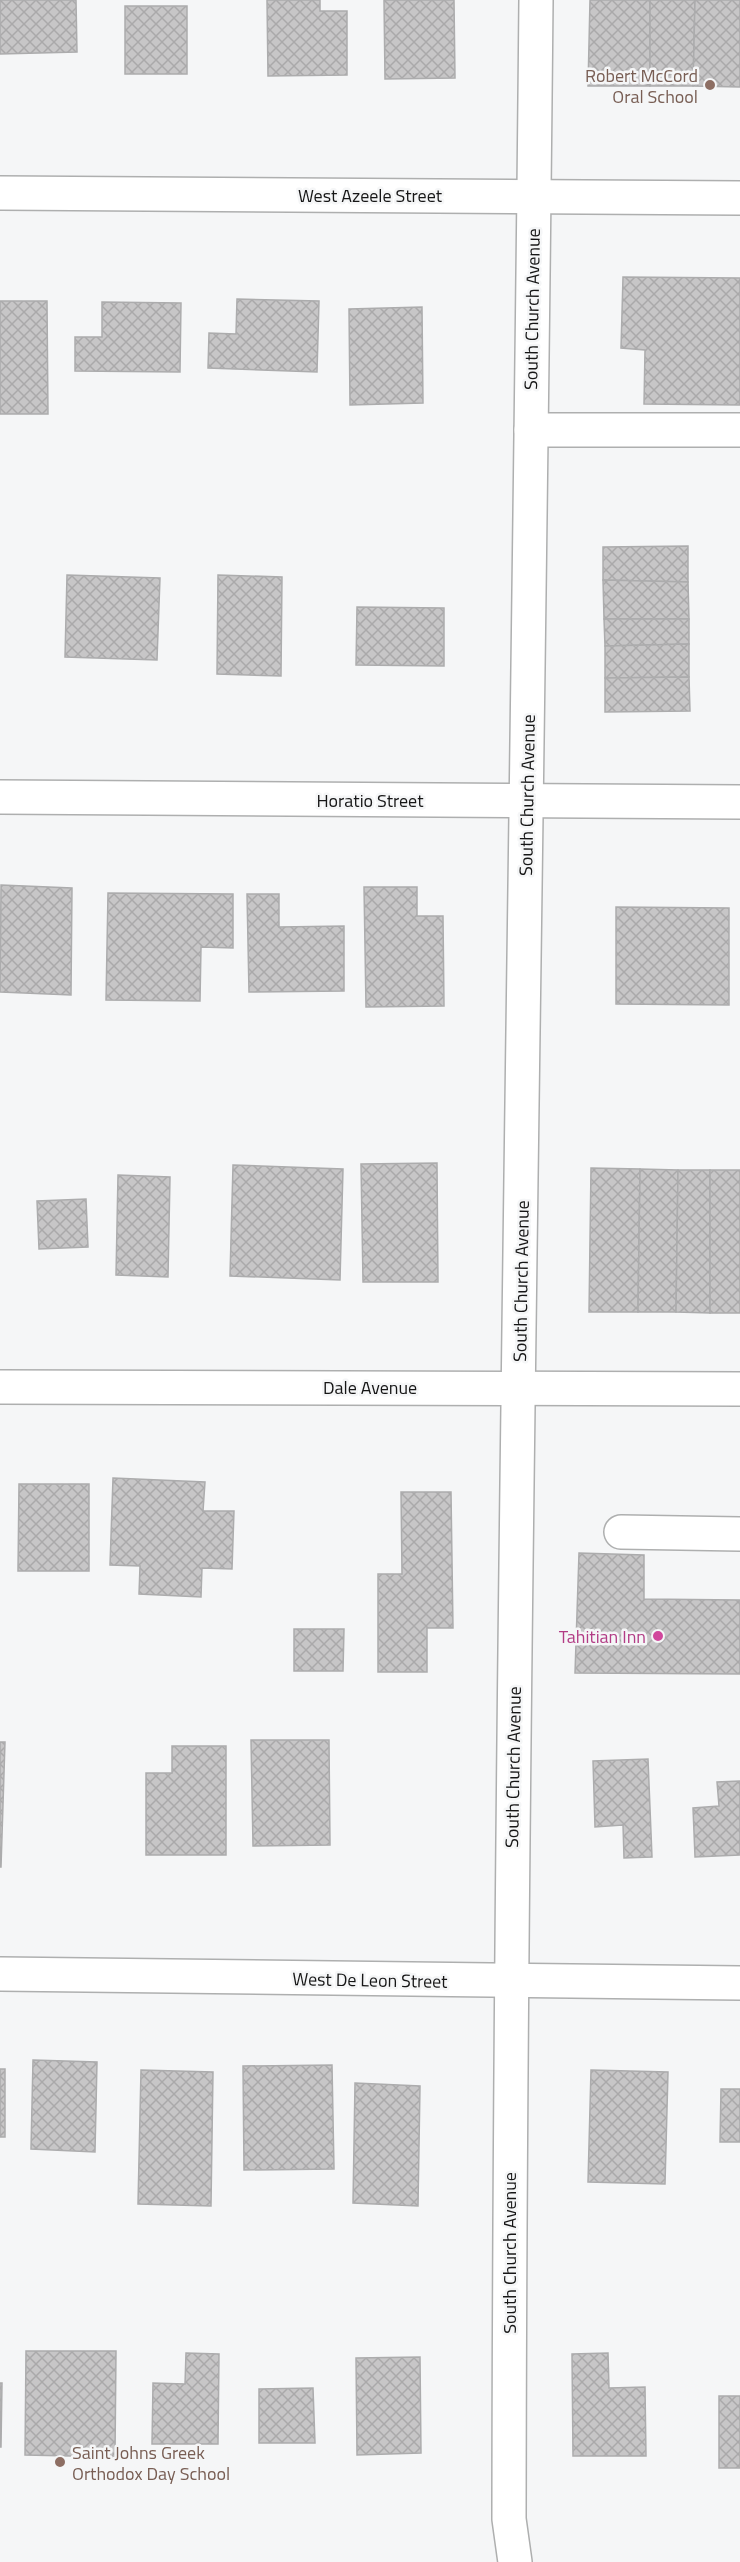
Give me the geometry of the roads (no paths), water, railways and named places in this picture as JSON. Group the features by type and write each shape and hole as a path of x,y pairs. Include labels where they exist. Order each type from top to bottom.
{"street":[{"name":"South Church Avenue","path":"516,2562 509,2518 509,1982 520,1388 536,0"},
{"name":"West Azeele Street","path":"0,193 740,198"},
{"path":"531,430 740,430"},
{"name":"Horatio Street","path":"0,797 740,802"},
{"name":"Dale Avenue","path":"0,1387 740,1389"},
{"path":"621,1532 740,1533"},
{"name":"West De Leon Street","path":"0,1974 509,1982 740,1983"}],"place":[{"name":"Robert McCord Oral School","path":"710,85"},
{"name":"Tahitian Inn","path":"658,1636"},
{"name":"Saint Johns Greek Orthodox Day School","path":"60,2462"}]}
